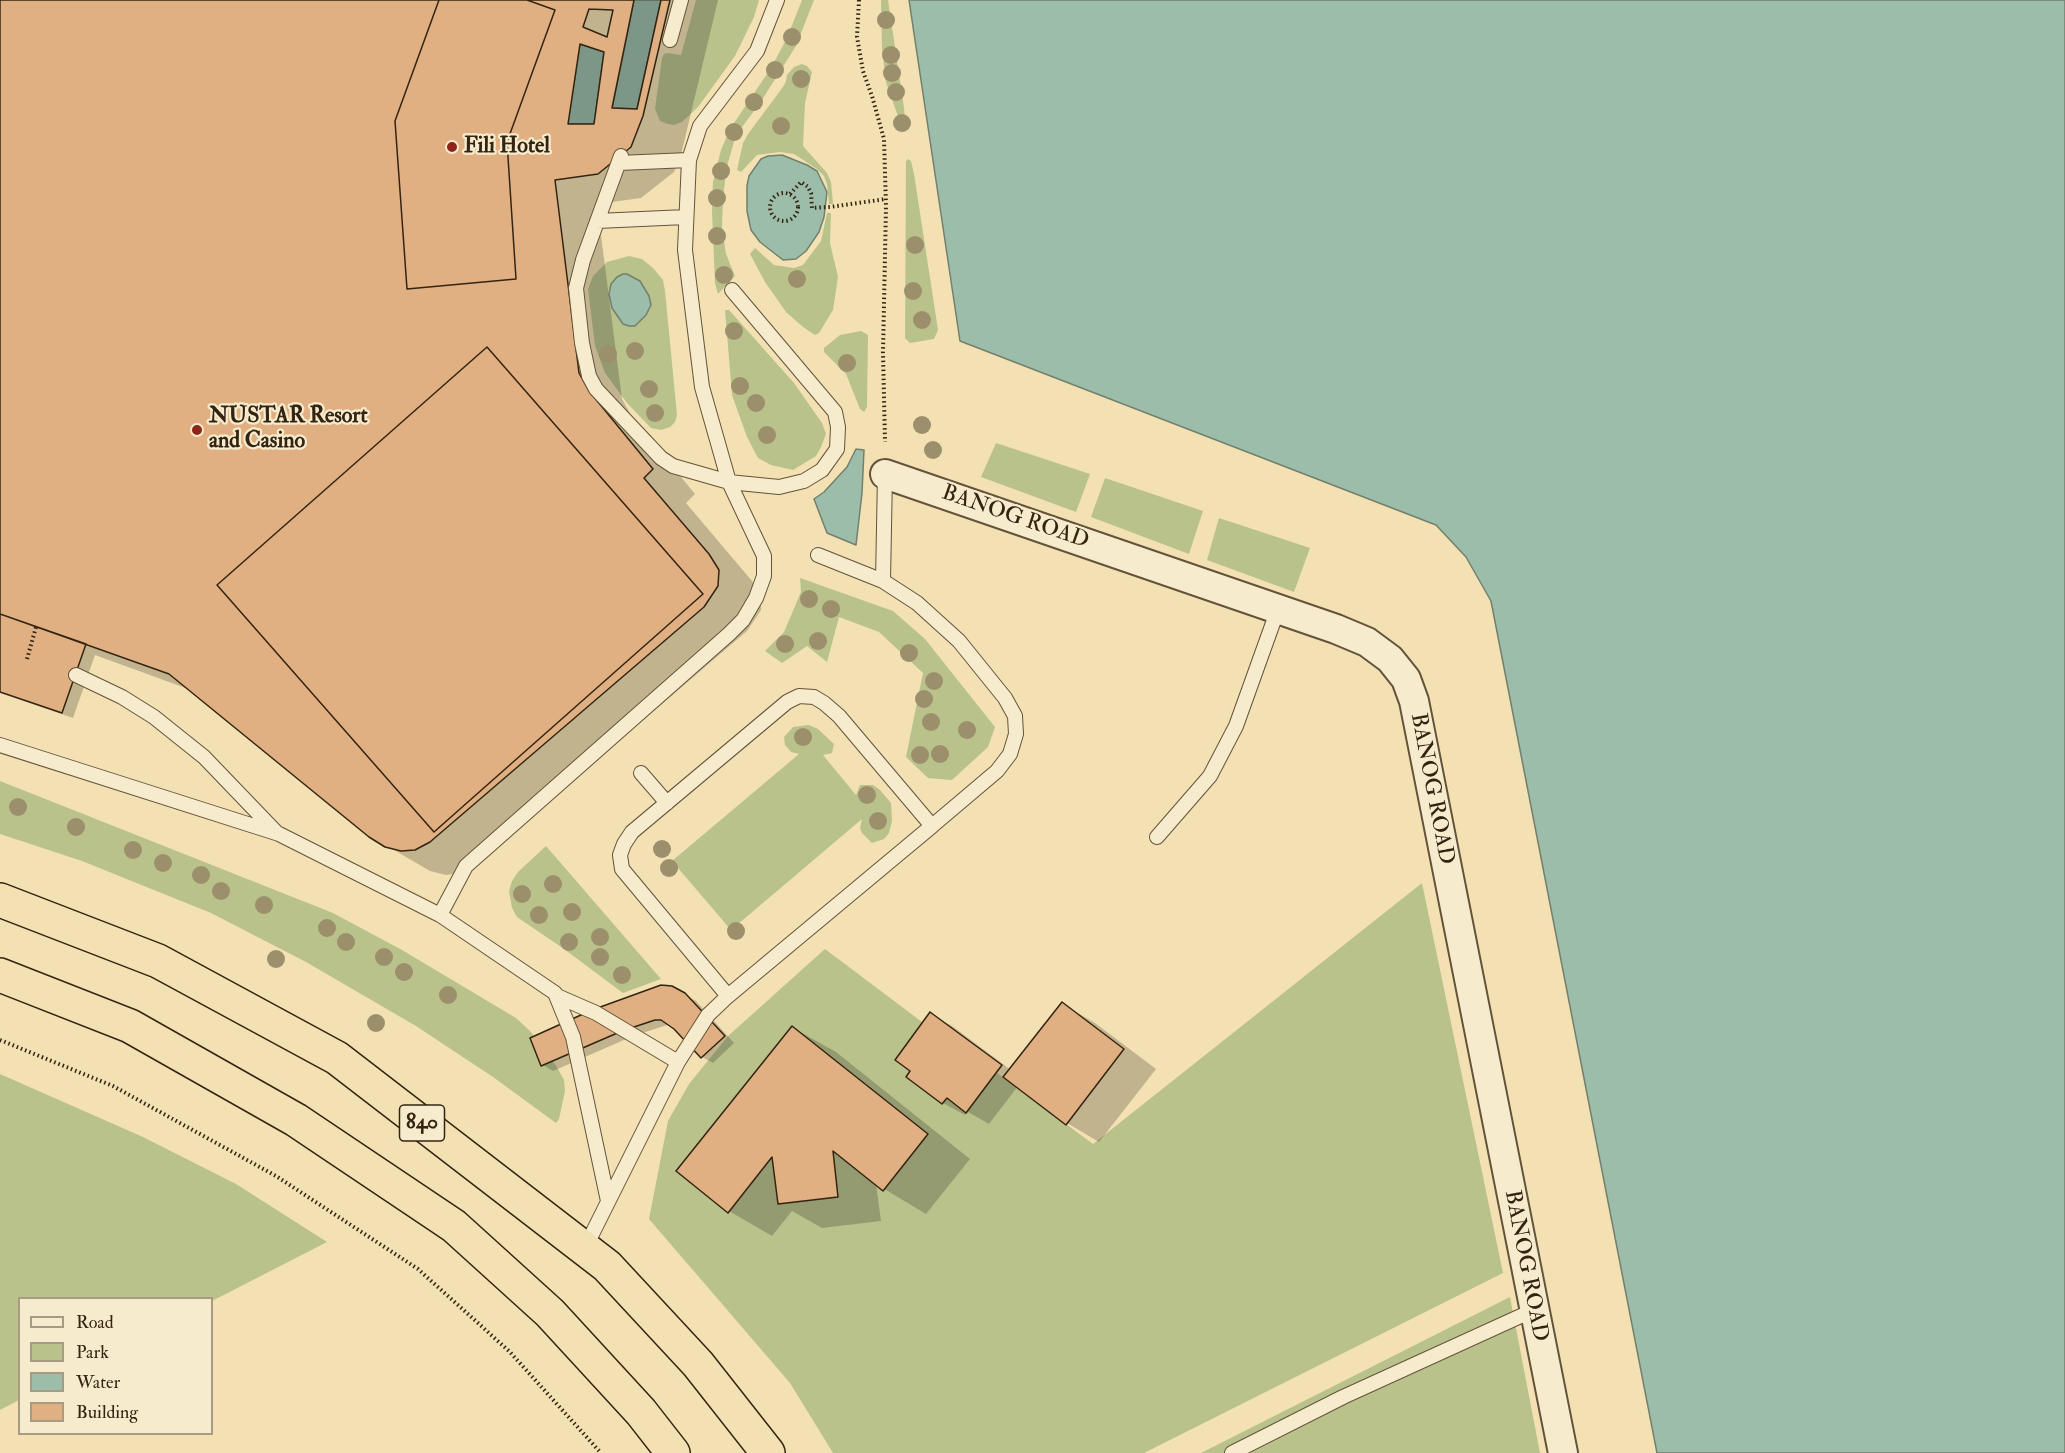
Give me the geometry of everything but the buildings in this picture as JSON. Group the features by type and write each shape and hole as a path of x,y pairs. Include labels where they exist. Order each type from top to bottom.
{"highway":[{"name":"840","path":"0,900 158,961 337,1058 607,1266 698,1364 768,1453"},
{"path":"0,975 130,1026 296,1120 454,1226 550,1313 641,1412 673,1453"}],"street":[{"name":"BANOG ROAD","path":"885,474 1278,609 1367,642 1390,658 1406,680 1414,700 1563,1453"}],"lane":[{"path":"670,40 681,0"},
{"path":"440,915 466,866 743,620 756,598 764,576 764,556 729,482 702,387 685,250 686,217 689,160 700,126 757,51 777,0"},
{"path":"689,160 620,159 583,260 576,288 582,343 589,376 596,389 661,458 673,466 729,482 780,487 804,481 822,470 837,449 838,427 835,412 732,290"},
{"path":"597,221 686,217"},
{"path":"883,581 885,474"},
{"path":"585,1248 678,1062 708,1015 997,771 1010,754 1016,734 1015,716 1005,698 959,641 917,603 883,581 818,555"},
{"path":"1157,837 1210,777 1236,726 1278,609"},
{"path":"76,675 122,697 154,717 204,757 279,834"},
{"path":"728,996 622,869 620,855 632,832 787,702 799,696 814,697 824,703 839,716 932,826"},
{"path":"0,745 279,834 440,915 555,993 573,1037 608,1201"},
{"path":"641,773 668,803"},
{"path":"557,996 596,1012 678,1062"},
{"path":"1232,1453 1343,1397 1534,1310"}],"path":[{"path":"859,0 857,37 863,71 884,139 886,199 883,353 885,474"},
{"path":"790,194 801,182 808,187 811,193 812,208 886,199"},
{"path":"783,193 790,194 796,199 798,207 796,214 782,221 775,218 771,211 771,203 775,196 783,193"},
{"path":"27,659 36,627"},
{"path":"0,1040 113,1086 276,1176 418,1269 509,1351 601,1453"}],"green space":[{"path":"696,0 759,0 754,17 735,56 698,107 682,122 674,125 668,124 660,121 655,109 662,58 668,53 681,55"},
{"path":"802,0 814,0 796,46 760,103 736,135 727,166 722,227 726,254 735,276 718,294 715,283 712,212 713,182 721,150 730,129 771,68 787,38"},
{"path":"881,0 888,0 904,108 906,129 903,131 886,82 882,50"},
{"path":"802,64 812,72 805,103 803,146 827,173 831,182 833,204 829,204 824,176 794,154 780,152 757,155 741,172 737,170 743,143 748,134 783,87 787,75 794,67"},
{"path":"908,159 911,161 914,174 938,330 934,339 910,343 905,338 906,161"},
{"path":"827,213 831,213 830,243 838,277 833,310 819,333 815,335 786,312 765,282 750,254 755,248 774,265 794,268 803,265 821,241"},
{"path":"629,256 642,259 663,280 677,415 670,427 661,430 651,428 627,403 605,373 595,346 588,289 593,276 607,262"},
{"path":"725,310 729,310 794,383 822,423 826,434 816,456 793,470 771,465 758,458 747,437 732,395"},
{"path":"861,331 868,335 867,407 864,412 860,409 846,374 824,352 824,348 840,335"},
{"path":"996,443 1090,474 1076,512 981,477"},
{"path":"1105,478 1203,511 1189,554 1091,517"},
{"path":"1219,518 1310,548 1294,592 1207,560"},
{"path":"800,578 893,611 925,639 995,727 988,747 952,780 928,778 906,757 923,673 879,632 839,617 827,662 807,646 782,663 765,651 784,632 801,592"},
{"path":"809,725 818,729 834,744 832,753 823,755 856,795 860,785 873,785 891,803 892,821 889,833 884,839 872,843 862,833 860,828 862,819 731,930 672,861 799,754 791,752 785,745 784,737 793,727"},
{"path":"0,781 333,913 402,950 516,1018 531,1032 564,1080 565,1091 559,1119 556,1123 493,1077 416,1026 306,962 211,913 82,861 0,834"},
{"path":"546,846 661,979 623,993 517,917 512,908 509,891 512,881 518,872"},
{"path":"1422,883 1503,1273 1144,1453 833,1453 790,1383 649,1219 668,1121 689,1084 728,1036 825,949 922,1022 930,1012 1002,1065 997,1073 1093,1144"},
{"path":"0,1074 143,1137 236,1184 327,1242 213,1300 213,1297 18,1297 18,1401 0,1410"},
{"path":"1510,1297 1540,1453 1201,1453"}],"water":[{"path":"634,0 661,0 637,109 612,108"},
{"path":"909,0 2065,0 2065,1453 1657,1453 1491,601 1466,557 1436,525 960,341"},
{"path":"580,44 604,52 594,124 568,124"},
{"path":"782,155 817,171 827,192 824,217 819,232 806,251 796,259 783,260 760,242 751,230 747,211 749,176 761,159"},
{"path":"623,274 640,281 649,296 651,305 646,315 635,326 623,324 612,308 609,294 611,284"},
{"path":"856,449 864,450 856,545 827,533 814,499 824,492 847,467"}],"place":[{"name":"Fili Hotel","path":"452,147"},
{"name":"NUSTAR Resort and Casino","path":"197,430"}]}
